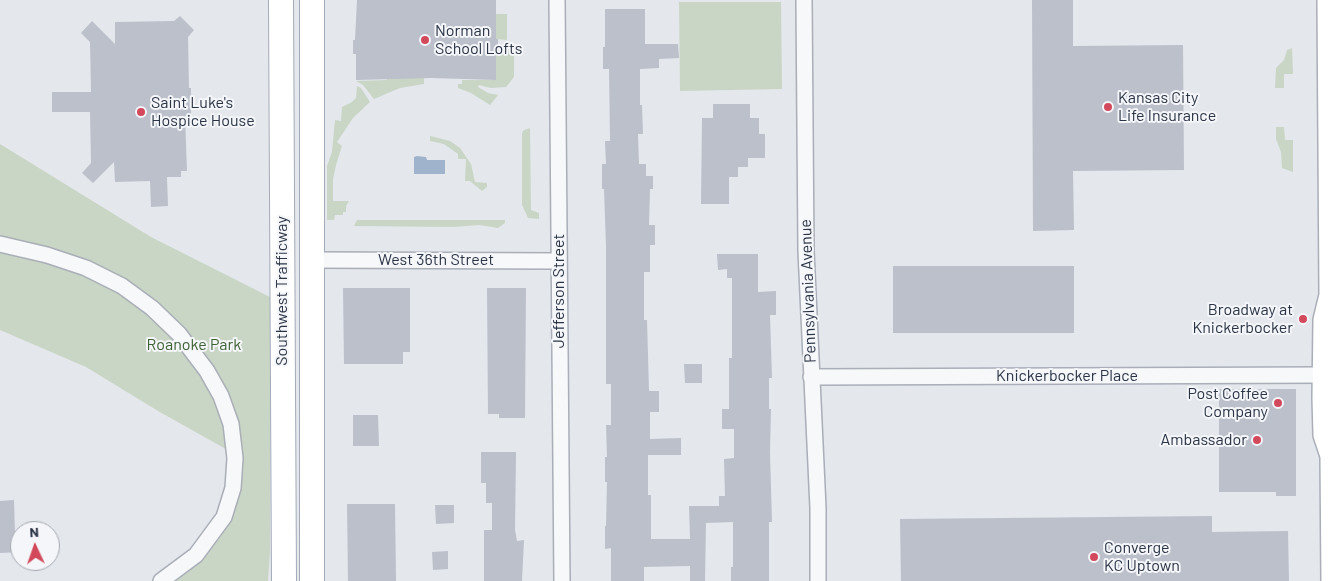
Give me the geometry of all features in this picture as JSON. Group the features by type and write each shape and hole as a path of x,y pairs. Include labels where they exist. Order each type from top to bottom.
{"main road":[{"name":"Southwest Trafficway","path":"281,0 284,581"},
{"name":"Southwest Trafficway","path":"312,0 312,581"},
{"path":"1330,8 1332,297 1324,320 1323,375 1324,435 1332,455 1332,581"}],"street":[{"name":"Jefferson Street","path":"557,0 562,581"},
{"name":"Pennsylvania Avenue","path":"804,0 806,251 818,508 818,581"},
{"path":"0,244 47,254 86,268 122,286 152,308 179,334 208,370 221,396 231,424 235,458 233,488 224,517 196,555 161,581"},
{"name":"West 36th Street","path":"313,260 559,261"},
{"name":"Knickerbocker Place","path":"811,377 1323,375"}],"green space":[{"path":"679,2 781,2 782,89 680,91"},
{"path":"496,14 507,14 507,40 496,39"},
{"path":"1292,48 1293,74 1284,74 1284,88 1275,88 1276,68 1284,60 1287,50"},
{"path":"498,49 514,49 514,77 506,87 491,88 479,85 478,87 488,93 498,95 490,105 471,93 458,88 458,84 462,84 462,80 496,80 496,52"},
{"path":"387,75 424,78 424,84 400,88 374,99 363,85 356,81 387,80"},
{"path":"357,86 361,88 370,102 353,118 337,142 342,146 333,179 333,201 349,201 346,206 346,212 343,212 343,215 335,215 334,220 327,220 327,166 332,152 335,120 341,121 342,107 356,98"},
{"path":"1276,127 1284,127 1285,140 1293,140 1293,172 1282,168 1281,152 1276,139"},
{"path":"530,128 531,210 539,213 539,219 528,218 522,205 522,133"},
{"path":"430,136 450,141 460,148 471,164 475,182 487,183 487,187 482,191 470,181 465,181 466,159 458,159 458,154 444,144 430,141"},
{"name":"Roanoke Park","path":"0,144 151,237 270,297 270,551 268,581 176,581 219,539 231,519 239,497 242,480 242,455 224,448 158,411 86,367 0,330"},
{"path":"357,220 505,220 505,223 498,228 479,225 454,227 354,226"}],"water":[{"path":"414,157 426,157 427,160 445,160 445,174 414,174"}],"building":[{"name":"Norman School Lofts","path":"357,0 496,0 498,52 496,52 496,80 431,78 356,80 356,54 353,54 353,40 355,40"},
{"name":"Kansas City Life Insurance","path":"1032,0 1073,0 1073,46 1183,45 1184,170 1073,171 1074,230 1033,231"},
{"path":"605,9 645,9 645,44 678,44 679,58 659,59 659,68 640,69 640,105 642,105 643,134 638,134 639,164 646,164 646,176 653,176 653,189 650,189 649,225 655,225 655,245 650,245 650,272 644,272 644,320 647,320 649,391 659,391 659,412 650,412 650,439 681,438 681,455 648,455 648,495 651,495 651,539 690,539 689,506 719,506 719,496 725,496 724,459 734,458 734,429 722,429 722,409 729,409 729,358 732,358 732,278 727,278 727,269 718,270 717,254 758,254 758,292 776,291 776,315 770,315 772,378 769,378 769,409 771,409 772,522 769,522 769,581 731,581 731,567 733,567 733,522 706,523 705,581 690,581 690,566 644,567 644,581 611,581 611,548 605,549 606,425 611,425 611,384 606,384 606,246 604,189 602,189 602,164 606,164 605,141 610,141 609,69 603,69"},
{"name":"Saint Luke's Hospice House","path":"180,16 194,30 188,37 191,116 185,116 187,171 181,171 181,177 167,177 168,206 151,207 150,181 115,182 114,162 93,183 82,173 91,163 90,112 52,112 52,92 91,92 90,42 81,33 92,21 115,44 115,22 174,21"},
{"path":"713,104 750,104 750,118 759,118 759,134 765,134 765,158 748,158 748,167 738,167 738,177 729,177 729,204 701,204 702,118 713,118"},
{"path":"893,266 1074,266 1074,333 893,333"},
{"path":"343,288 410,288 410,352 403,352 403,364 344,364"},
{"path":"487,288 526,288 525,418 499,418 499,414 488,414"},
{"path":"684,364 702,364 702,383 685,383"},
{"name":"Ambassador","path":"1219,389 1296,389 1296,496 1276,496 1276,492 1219,492"},
{"path":"353,415 378,415 379,446 353,446"},
{"path":"481,452 516,452 515,530 517,541 524,540 522,581 484,581 484,530 492,530 492,503 486,503 486,483 481,483"},
{"path":"14,500 15,521 10,521 10,552 0,553 0,501"},
{"path":"347,504 395,504 396,581 348,581"},
{"path":"435,505 454,505 454,523 436,524"},
{"name":"Converge KC Uptown","path":"1212,516 1212,532 1288,531 1289,581 901,581 900,519"},
{"path":"448,551 448,569 433,570 432,552"}],"place":[{"name":"Norman School Lofts","path":"425,40"},
{"name":"Kansas City Life Insurance","path":"1108,107"},
{"name":"Saint Luke's Hospice House","path":"141,112"},
{"name":"Broadway at Knickerbocker","path":"1303,319"},
{"name":"Post Coffee Company","path":"1278,403"},
{"name":"Ambassador","path":"1257,440"},
{"name":"Converge KC Uptown","path":"1094,557"}]}
